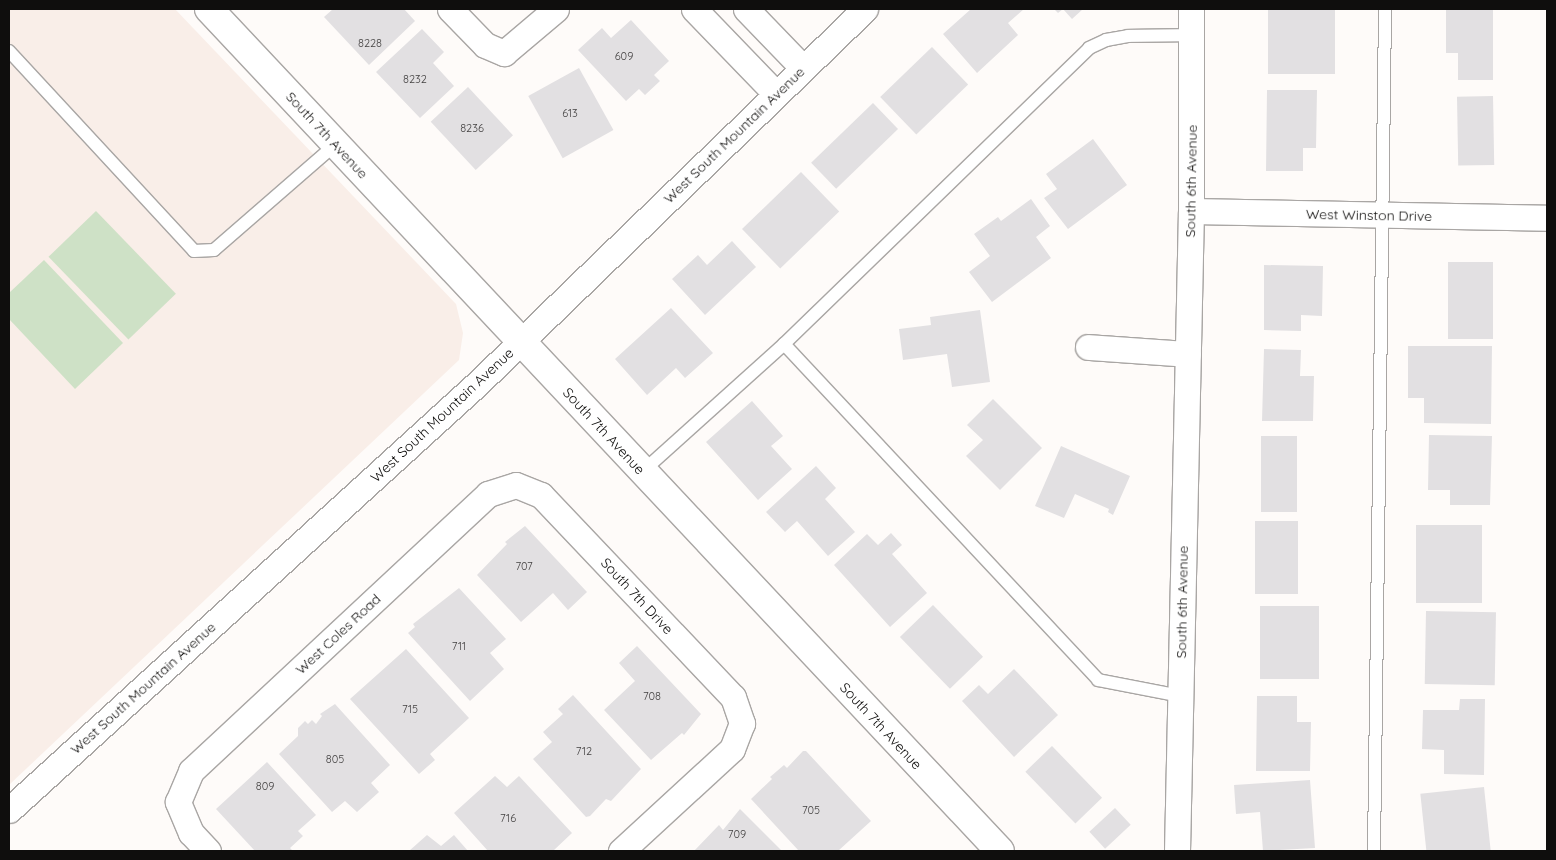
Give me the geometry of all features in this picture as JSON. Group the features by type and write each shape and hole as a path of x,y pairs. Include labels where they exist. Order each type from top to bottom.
{"street":[{"name":"South 7th Avenue","path":"209,9 1000,851"},
{"path":"450,9 485,45 504,53 556,9"},
{"path":"694,9 776,94"},
{"path":"746,9 803,68"},
{"name":"West South Mountain Avenue","path":"9,810 520,342 866,9"},
{"name":"South 6th Avenue","path":"1177,851 1191,211 1191,9"},
{"name":"West Winston Drive","path":"1191,211 1547,218"},
{"path":"1088,347 1188,354"},
{"name":"South 7th Drive","path":"516,485 542,495 733,697 742,723 732,749 620,851"},
{"name":"West Coles Road","path":"208,851 191,833 178,802 191,771 488,494 516,485"}],"lane":[{"path":"1374,851 1385,9"},
{"path":"642,472 784,344 1089,48 1106,40 1128,36 1192,35"},
{"path":"9,51 194,251 214,250 336,144"},
{"path":"784,344 1098,680 1180,696"}],"shaded area":[{"path":"9,9 175,9 456,304 463,333 459,360 9,785"}],"green space":[{"path":"96,211 176,294 128,340 49,257"},
{"path":"44,260 123,343 75,389 9,319 9,293"}],"building":[{"path":"333,9 404,9 415,21 369,65 324,17"},
{"path":"971,9 1024,9 1008,23 1018,35 977,73 943,34"},
{"path":"1054,9 1063,9 1058,13"},
{"path":"1063,9 1083,9 1072,19"},
{"path":"1268,9 1335,9 1335,74 1268,74"},
{"path":"1446,9 1493,9 1493,80 1458,80 1458,53 1446,53"},
{"path":"631,20 669,61 654,75 660,81 645,95 639,89 626,101 578,50 602,28 611,38"},
{"path":"422,29 444,52 433,63 454,86 420,118 376,72"},
{"path":"932,47 968,84 916,134 880,97"},
{"path":"579,68 613,130 563,158 528,96"},
{"path":"468,87 513,135 476,170 431,122"},
{"path":"1267,90 1317,90 1316,148 1303,148 1303,171 1266,171"},
{"path":"1493,96 1494,165 1458,166 1457,97"},
{"path":"873,103 898,129 836,189 811,163"},
{"path":"1093,139 1127,185 1068,229 1044,198 1057,189 1046,174"},
{"path":"801,172 839,212 780,269 742,229"},
{"path":"1031,199 1050,226 1036,237 1051,258 992,302 969,272 990,256 974,234 998,217 1001,221"},
{"path":"732,241 756,267 705,315 672,279 698,255 707,265"},
{"path":"1448,262 1493,262 1493,339 1448,339"},
{"path":"1264,265 1323,266 1322,316 1301,315 1301,331 1264,330"},
{"path":"671,308 713,353 685,378 676,368 647,395 615,359"},
{"path":"980,310 990,382 952,387 947,354 903,360 899,329 931,325 930,317"},
{"path":"1408,346 1492,346 1491,424 1424,423 1424,398 1408,398"},
{"path":"1264,349 1301,350 1300,376 1314,376 1313,421 1262,421"},
{"path":"993,399 1042,448 1000,490 966,456 983,440 967,425"},
{"path":"752,401 783,436 771,446 792,469 758,500 706,442"},
{"path":"1429,435 1492,436 1490,505 1450,505 1450,490 1428,490"},
{"path":"1261,436 1297,436 1297,512 1261,512"},
{"path":"1061,446 1130,476 1113,515 1108,512 1109,509 1075,494 1064,518 1035,506"},
{"path":"816,466 836,488 825,499 855,532 828,556 797,521 785,532 766,512"},
{"path":"1255,521 1298,521 1298,594 1255,594"},
{"path":"1416,525 1482,525 1482,603 1416,603"},
{"path":"525,526 587,592 568,610 553,593 521,622 477,575 507,544 505,542"},
{"path":"891,533 902,545 892,554 927,593 890,627 834,565 867,534 878,545"},
{"path":"459,588 506,639 490,653 504,669 470,701 408,633 415,627 413,624"},
{"path":"933,605 983,657 950,689 900,637"},
{"path":"1260,606 1319,606 1319,679 1260,679"},
{"path":"1426,611 1496,612 1495,685 1425,684"},
{"path":"637,646 701,714 684,735 682,733 651,760 604,710 635,681 619,663"},
{"path":"406,649 469,718 430,754 435,760 419,774 350,699"},
{"path":"1014,669 1058,715 1014,757 962,701 979,685 988,694"},
{"path":"573,695 641,769 611,801 606,799 590,816 586,817 533,759 552,742 543,732 563,714 558,709"},
{"path":"1257,696 1297,696 1297,722 1311,722 1310,771 1256,771"},
{"path":"1460,699 1485,699 1484,775 1444,774 1444,750 1422,749 1423,710 1459,710"},
{"path":"335,704 390,765 371,783 379,792 357,812 345,801 332,812 279,754 298,736 298,728 305,721 308,724 312,720 316,724 322,716 320,714"},
{"path":"1052,746 1102,798 1075,823 1025,772"},
{"path":"803,751 806,751 871,821 838,851 799,851 751,799 772,779 770,777 784,765 787,768"},
{"path":"267,762 316,815 298,831 303,836 290,848 293,851 255,851 216,809"},
{"path":"495,776 507,787 519,776 572,833 553,851 488,851 454,813"},
{"path":"1310,780 1315,848 1263,851 1260,812 1236,814 1234,785"},
{"path":"1484,787 1491,851 1426,851 1420,794"},
{"path":"1115,808 1131,825 1105,849 1089,832"},
{"path":"740,809 782,851 694,851 719,825 723,830"},
{"path":"427,835 441,846 454,835 468,851 409,851"}]}
